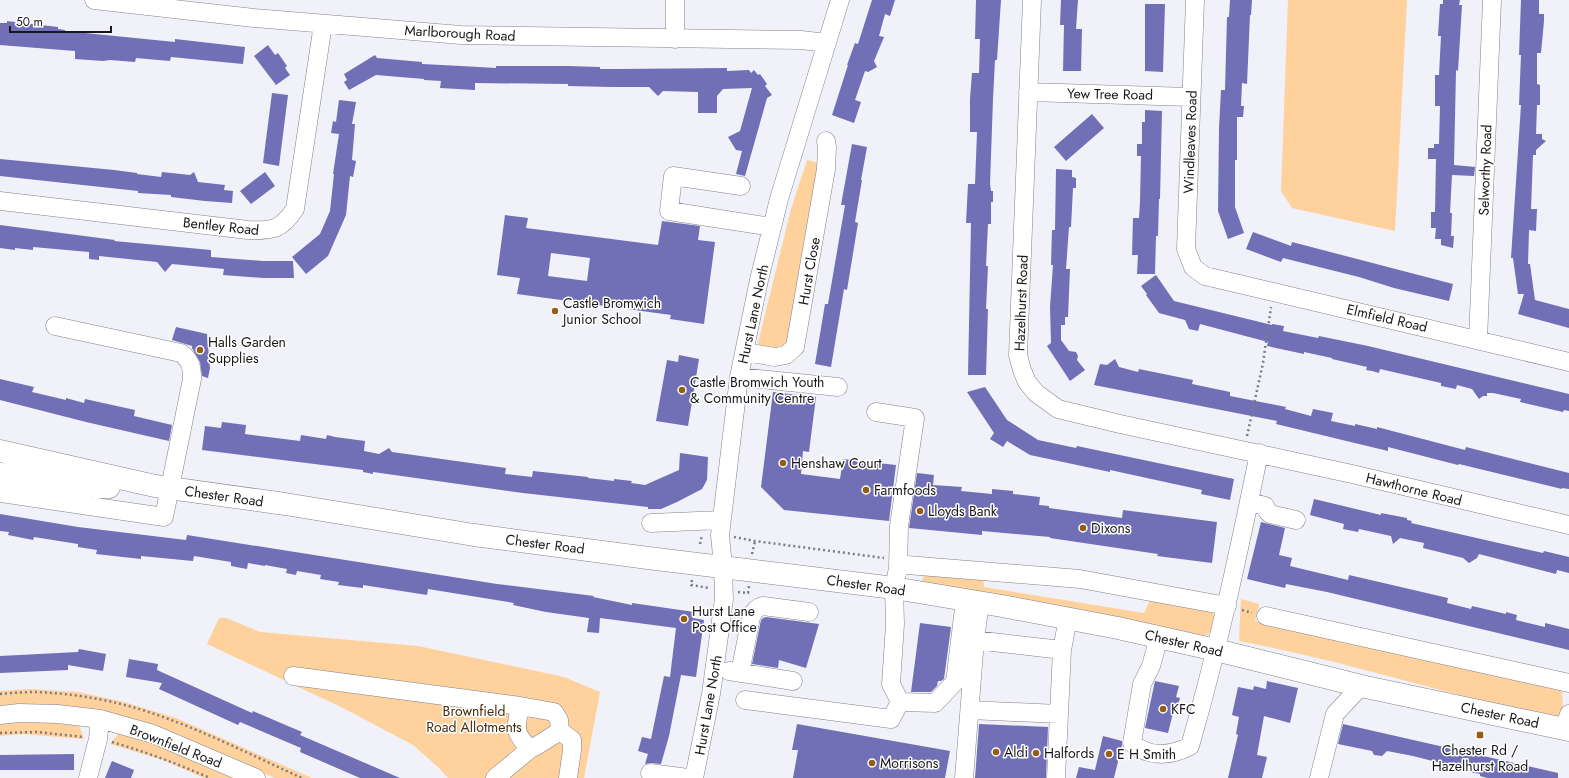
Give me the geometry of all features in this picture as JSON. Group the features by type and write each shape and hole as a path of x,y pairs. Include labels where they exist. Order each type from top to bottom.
{"main road":[{"name":"Chester Road","path":"0,451 162,487 285,504 474,535 648,558 723,566 896,578 972,601 1068,618 1158,637 1361,686 1567,725"},
{"name":"Chester Road","path":"0,474 96,488 162,487"}],"street":[{"name":"Marlborough Road","path":"94,0 323,24 461,35 801,40 827,43"},
{"path":"675,39 676,0"},
{"name":"Hurst Lane North","path":"694,778 714,669 724,599 720,534 739,377 779,199 840,0"},
{"name":"Hazelhurst Road","path":"1032,0 1018,355 1027,382 1036,393 1058,409 1120,424 1252,451"},
{"name":"Windleaves Road","path":"1195,0 1186,249 1193,267 1205,276"},
{"name":"Selworthy Road","path":"1478,340 1492,0"},
{"name":"Bentley Road","path":"0,201 248,230 264,231 277,228 287,221 295,209 323,24"},
{"name":"Yew Tree Road","path":"1028,92 1191,96"},
{"name":"Hurst Close","path":"745,352 775,357 786,355 795,347 826,169 826,141"},
{"path":"741,186 673,176 669,211 772,227"},
{"name":"Elmfield Road","path":"1205,276 1569,362"},
{"path":"0,493 164,517 162,487 192,379 192,365 188,358 181,353 55,326"},
{"path":"739,377 838,388"},
{"path":"876,412 915,418 899,526 896,578 891,684 900,702"},
{"path":"1158,637 1151,666 1142,684 1132,742 1140,750 1162,754 1178,752 1190,746 1227,606 1249,502 1252,451"},
{"name":"Hawthorne Road","path":"1252,451 1569,525"},
{"path":"1249,502 1265,506 1270,514 1296,520"},
{"path":"651,523 722,520"},
{"path":"896,578 907,565 1080,579 1227,606"},
{"path":"900,702 935,703 955,682 972,601"},
{"path":"964,778 976,640 972,601"},
{"path":"740,673 751,617 757,608 763,606 809,612"},
{"path":"1266,616 1569,684"},
{"path":"1056,778 1062,650 1068,618"},
{"path":"976,640 1062,650"},
{"path":"714,669 793,681"},
{"path":"293,676 520,706 554,712 559,720 560,731"},
{"path":"1319,778 1335,714 1361,686"},
{"path":"745,700 891,719 900,702"},
{"path":"520,706 516,727 522,740 530,749"},
{"path":"970,710 1060,714"},
{"name":"Brownfield Road","path":"0,715 19,713 58,714 100,720 153,734 256,778"},
{"path":"88,778 98,738 100,720"},
{"path":"494,778 530,749 538,746 560,731"},
{"path":"560,731 572,740 568,778"},
{"path":"650,773 688,778"}],"path":[{"path":"1252,451 1273,291"}],"green space":[{"path":"1288,0 1407,0 1395,231 1292,208 1281,191"},
{"path":"807,160 819,163 790,341 785,350 762,351 758,343 791,209"},
{"path":"926,572 983,577 984,587 1144,613 1150,600 1212,611 1215,624 1210,633 1201,637 921,582"},
{"path":"1241,599 1259,604 1255,621 1562,691 1563,710 1556,719 1477,700 1319,658 1239,641"},
{"name":"Brownfield Road Allotments","path":"219,618 226,618 260,632 418,646 564,677 600,692 584,778 448,778 413,745 343,708 207,644"},
{"path":"31,689 78,692 124,702 176,718 312,778 275,778 99,710 60,705 0,705 0,691"},
{"path":"39,720 79,725 84,739 22,734 0,736 0,721"},
{"path":"119,733 134,736 237,778 204,778 163,760 110,744"}],"building":[{"path":"872,0 895,0 890,16 885,14 879,36 884,37 874,61 877,67 868,72 865,71 855,100 861,102 854,123 832,115 847,65 855,43 858,44"},
{"path":"976,0 1001,0 993,99 990,184 991,191 993,191 993,202 991,202 991,224 988,224 986,266 988,266 986,309 988,309 986,375 968,375 971,223 966,223 968,184 975,184 977,132 970,132 970,99 972,73 979,73 980,39 975,39"},
{"path":"1061,0 1078,0 1076,29 1082,29 1081,71 1063,71 1064,25 1060,25"},
{"path":"1230,0 1252,0 1247,84 1242,83 1241,106 1244,106 1243,117 1237,117 1237,160 1235,160 1235,207 1244,233 1228,239 1218,211 1221,90 1225,90 1227,17 1229,17"},
{"path":"1443,0 1460,0 1459,5 1462,5 1458,71 1456,70 1454,165 1475,167 1474,176 1452,175 1450,213 1452,213 1451,236 1454,236 1453,248 1441,245 1441,239 1435,239 1436,228 1431,228 1431,212 1435,212 1436,159 1428,159 1428,148 1434,148 1434,144 1439,144 1440,106 1435,106 1435,75 1439,75 1441,36 1438,36 1440,4 1443,4"},
{"path":"1521,0 1539,0 1539,14 1544,14 1541,53 1537,53 1537,84 1540,85 1540,105 1537,105 1536,134 1542,134 1542,139 1546,141 1536,150 1536,155 1533,155 1531,209 1537,209 1536,231 1529,230 1528,264 1530,264 1535,300 1569,309 1569,328 1518,314 1524,294 1518,294 1513,258 1511,258 1521,105 1519,105 1521,55 1519,55"},
{"path":"1145,4 1165,4 1163,72 1145,71"},
{"path":"7,21 58,27 58,29 65,31 175,42 175,39 245,47 243,64 171,57 170,61 136,58 135,62 75,59 75,51 0,45 0,23 7,23"},
{"path":"268,45 275,55 278,53 287,66 285,68 290,75 276,85 254,56"},
{"path":"375,55 377,58 422,62 422,64 496,68 496,66 568,66 600,67 600,69 727,68 727,71 749,70 751,73 754,70 758,75 760,74 767,84 765,86 772,95 767,98 745,176 736,174 742,151 736,150 728,137 740,131 752,88 723,89 717,96 717,113 698,113 698,92 663,91 658,96 649,87 475,83 475,90 440,88 441,81 376,75 349,90 344,82 347,80 344,74"},
{"path":"272,93 288,95 279,166 263,163"},
{"path":"339,100 356,102 352,124 355,124 352,160 356,161 353,177 350,176 346,215 328,256 306,274 292,257 320,234 330,211 333,174 339,134 331,133 333,121 336,122"},
{"path":"1145,110 1162,111 1160,199 1158,236 1156,236 1155,274 1137,274 1138,255 1132,255 1133,218 1139,218 1140,202 1141,156 1137,156 1137,144 1142,144 1142,122 1145,122"},
{"path":"1092,114 1104,128 1066,161 1054,147"},
{"path":"852,144 867,147 855,222 858,223 847,290 844,289 831,367 815,364 825,304 828,304 845,205 841,205"},
{"path":"0,159 114,170 161,177 162,172 190,175 194,172 198,182 225,185 224,190 233,191 232,203 0,176"},
{"path":"1056,169 1072,170 1072,177 1076,178 1076,188 1073,188 1071,227 1069,227 1066,269 1070,269 1068,317 1065,317 1065,325 1061,325 1061,340 1069,351 1076,352 1078,356 1077,360 1085,370 1070,381 1047,346 1051,343 1050,307 1053,265 1051,265 1052,230 1055,230"},
{"path":"265,172 275,186 251,204 240,191"},
{"path":"505,215 528,218 526,228 658,245 662,221 700,226 698,240 715,242 704,324 670,319 671,315 517,294 520,278 497,275","holes":["551,253 590,258 587,281 548,276"]},
{"path":"0,225 115,240 114,241 211,250 211,257 263,261 293,261 294,278 263,278 223,275 224,269 172,264 165,272 157,262 99,256 99,260 89,259 89,252 33,247 33,250 0,248"},
{"path":"1253,232 1291,246 1292,242 1453,284 1449,301 1394,288 1359,277 1283,258 1281,262 1246,249"},
{"path":"1156,275 1174,301 1272,325 1284,326 1283,331 1318,338 1319,336 1368,346 1569,394 1569,411 1564,410 1563,412 1520,402 1521,399 1493,393 1487,393 1487,396 1483,396 1479,399 1472,389 1457,385 1456,389 1441,386 1441,383 1380,369 1379,373 1366,370 1367,367 1332,358 1267,346 1268,342 1200,324 1198,331 1189,329 1185,320 1159,313 1146,295 1147,294 1141,286"},
{"name":"Halls Garden Supplies","path":"176,327 207,334 210,368 208,378 202,376 200,362 192,346 172,340"},
{"name":"Castle Bromwich Youth & Community Centre","path":"679,355 699,359 688,426 656,421 667,360 678,362"},
{"path":"1115,359 1119,367 1138,372 1139,369 1193,380 1192,384 1230,392 1230,396 1286,407 1285,409 1311,416 1313,409 1333,413 1331,421 1377,429 1377,427 1465,450 1466,447 1569,473 1569,489 1562,489 1458,465 1388,447 1388,451 1276,424 1277,421 1094,385 1100,364 1107,365"},
{"path":"0,379 34,387 32,392 66,400 66,398 84,403 85,399 135,410 134,416 172,425 169,441 0,400"},
{"path":"985,387 1007,420 1038,440 1076,448 1077,446 1234,479 1230,500 1201,494 1202,490 1110,470 1110,472 1030,455 1007,441 1003,447 990,439 994,433 967,392"},
{"name":"Henshaw Court","path":"773,392 816,397 809,452 803,451 801,474 840,479 843,459 896,465 889,521 784,510 761,487"},
{"path":"222,422 246,425 245,434 300,441 301,435 326,439 327,435 365,441 364,451 379,454 389,448 392,452 506,468 505,474 532,477 533,471 614,481 614,479 632,481 631,483 645,485 679,470 680,453 708,457 707,480 702,489 677,502 661,509 648,509 648,507 523,493 373,472 373,474 363,472 363,470 202,450 205,426 221,428"},
{"path":"917,473 934,475 933,485 962,487 961,491 992,494 992,489 1013,491 1013,494 1040,497 1039,505 1049,506 1049,508 1122,518 1123,510 1217,522 1212,563 1157,556 1158,554 1050,537 982,531 982,535 909,528"},
{"path":"1314,499 1381,515 1381,513 1407,518 1407,520 1412,521 1411,523 1543,553 1544,551 1569,557 1569,573 1557,570 1556,574 1479,554 1477,558 1469,563 1463,558 1423,548 1424,543 1400,538 1393,544 1391,536 1359,529 1358,532 1343,529 1344,524 1310,515"},
{"path":"0,514 78,527 186,540 187,535 497,584 594,596 593,597 632,605 632,603 694,612 693,618 704,620 696,677 681,675 669,736 661,764 645,764 648,754 638,751 642,737 651,739 664,676 670,677 676,628 600,618 599,633 587,632 589,618 546,612 513,605 514,603 428,589 427,595 363,585 363,588 338,585 339,582 320,579 321,575 297,571 296,575 286,573 287,569 248,563 247,569 231,566 231,562 194,556 193,561 141,556 141,559 96,554 97,550 78,547 78,544 34,537 33,540 8,535 9,532 0,531"},
{"path":"1261,522 1285,528 1279,555 1292,558 1290,566 1348,580 1349,575 1448,598 1447,603 1471,609 1472,606 1506,614 1506,612 1517,615 1516,620 1545,627 1545,623 1569,629 1569,650 1327,592 1286,584 1285,588 1247,579"},
{"path":"766,617 819,624 806,668 779,660 778,668 752,664 761,620"},
{"path":"920,623 951,627 944,679 938,681 937,686 931,692 911,692"},
{"path":"79,649 106,654 103,671 68,665 68,670 0,673 0,656 78,652"},
{"path":"129,659 158,664 157,670 252,713 253,711 302,732 300,735 400,778 360,778 300,752 301,748 240,722 238,725 159,689 162,683 126,677"},
{"name":"KFC","path":"1155,681 1179,686 1176,697 1180,698 1176,713 1173,713 1168,733 1145,728"},
{"path":"1267,681 1298,688 1290,723 1264,716 1257,755 1267,757 1262,778 1228,778 1238,735 1236,734 1239,717 1232,715 1238,687 1253,690 1254,686 1266,689"},
{"name":"Morrisons","path":"797,724 950,751 945,778 793,778 798,750 792,750"},
{"path":"979,724 1048,727 1046,778 975,778"},
{"path":"1343,724 1558,773 1558,778 1487,778 1480,776 1480,774 1464,771 1464,769 1413,756 1387,751 1382,756 1374,755 1372,751 1338,744"},
{"name":"E H Smith","path":"1103,736 1122,741 1114,778 1076,778 1079,767 1095,770"},
{"path":"74,754 74,770 0,770 0,755"},
{"path":"112,761 134,770 131,778 105,778"}],"place":[{"name":"Castle Bromwich Junior School","path":"555,311"},
{"name":"Halls Garden Supplies","path":"200,350"},
{"name":"Castle Bromwich Youth & Community Centre","path":"682,390"},
{"name":"Henshaw Court","path":"783,463"},
{"name":"Farmfoods","path":"866,490"},
{"name":"Lloyds Bank","path":"920,511"},
{"name":"Dixons","path":"1083,528"},
{"name":"Hurst Lane Post Office","path":"684,619"},
{"name":"KFC","path":"1163,709"},
{"name":"Chester Rd / Hazelhurst Road","path":"1480,735"},
{"name":"Aldi","path":"996,752"},
{"name":"Halfords","path":"1036,753"},
{"name":"E H Smith","path":"1109,754"},
{"name":"Morrisons","path":"872,763"}]}
